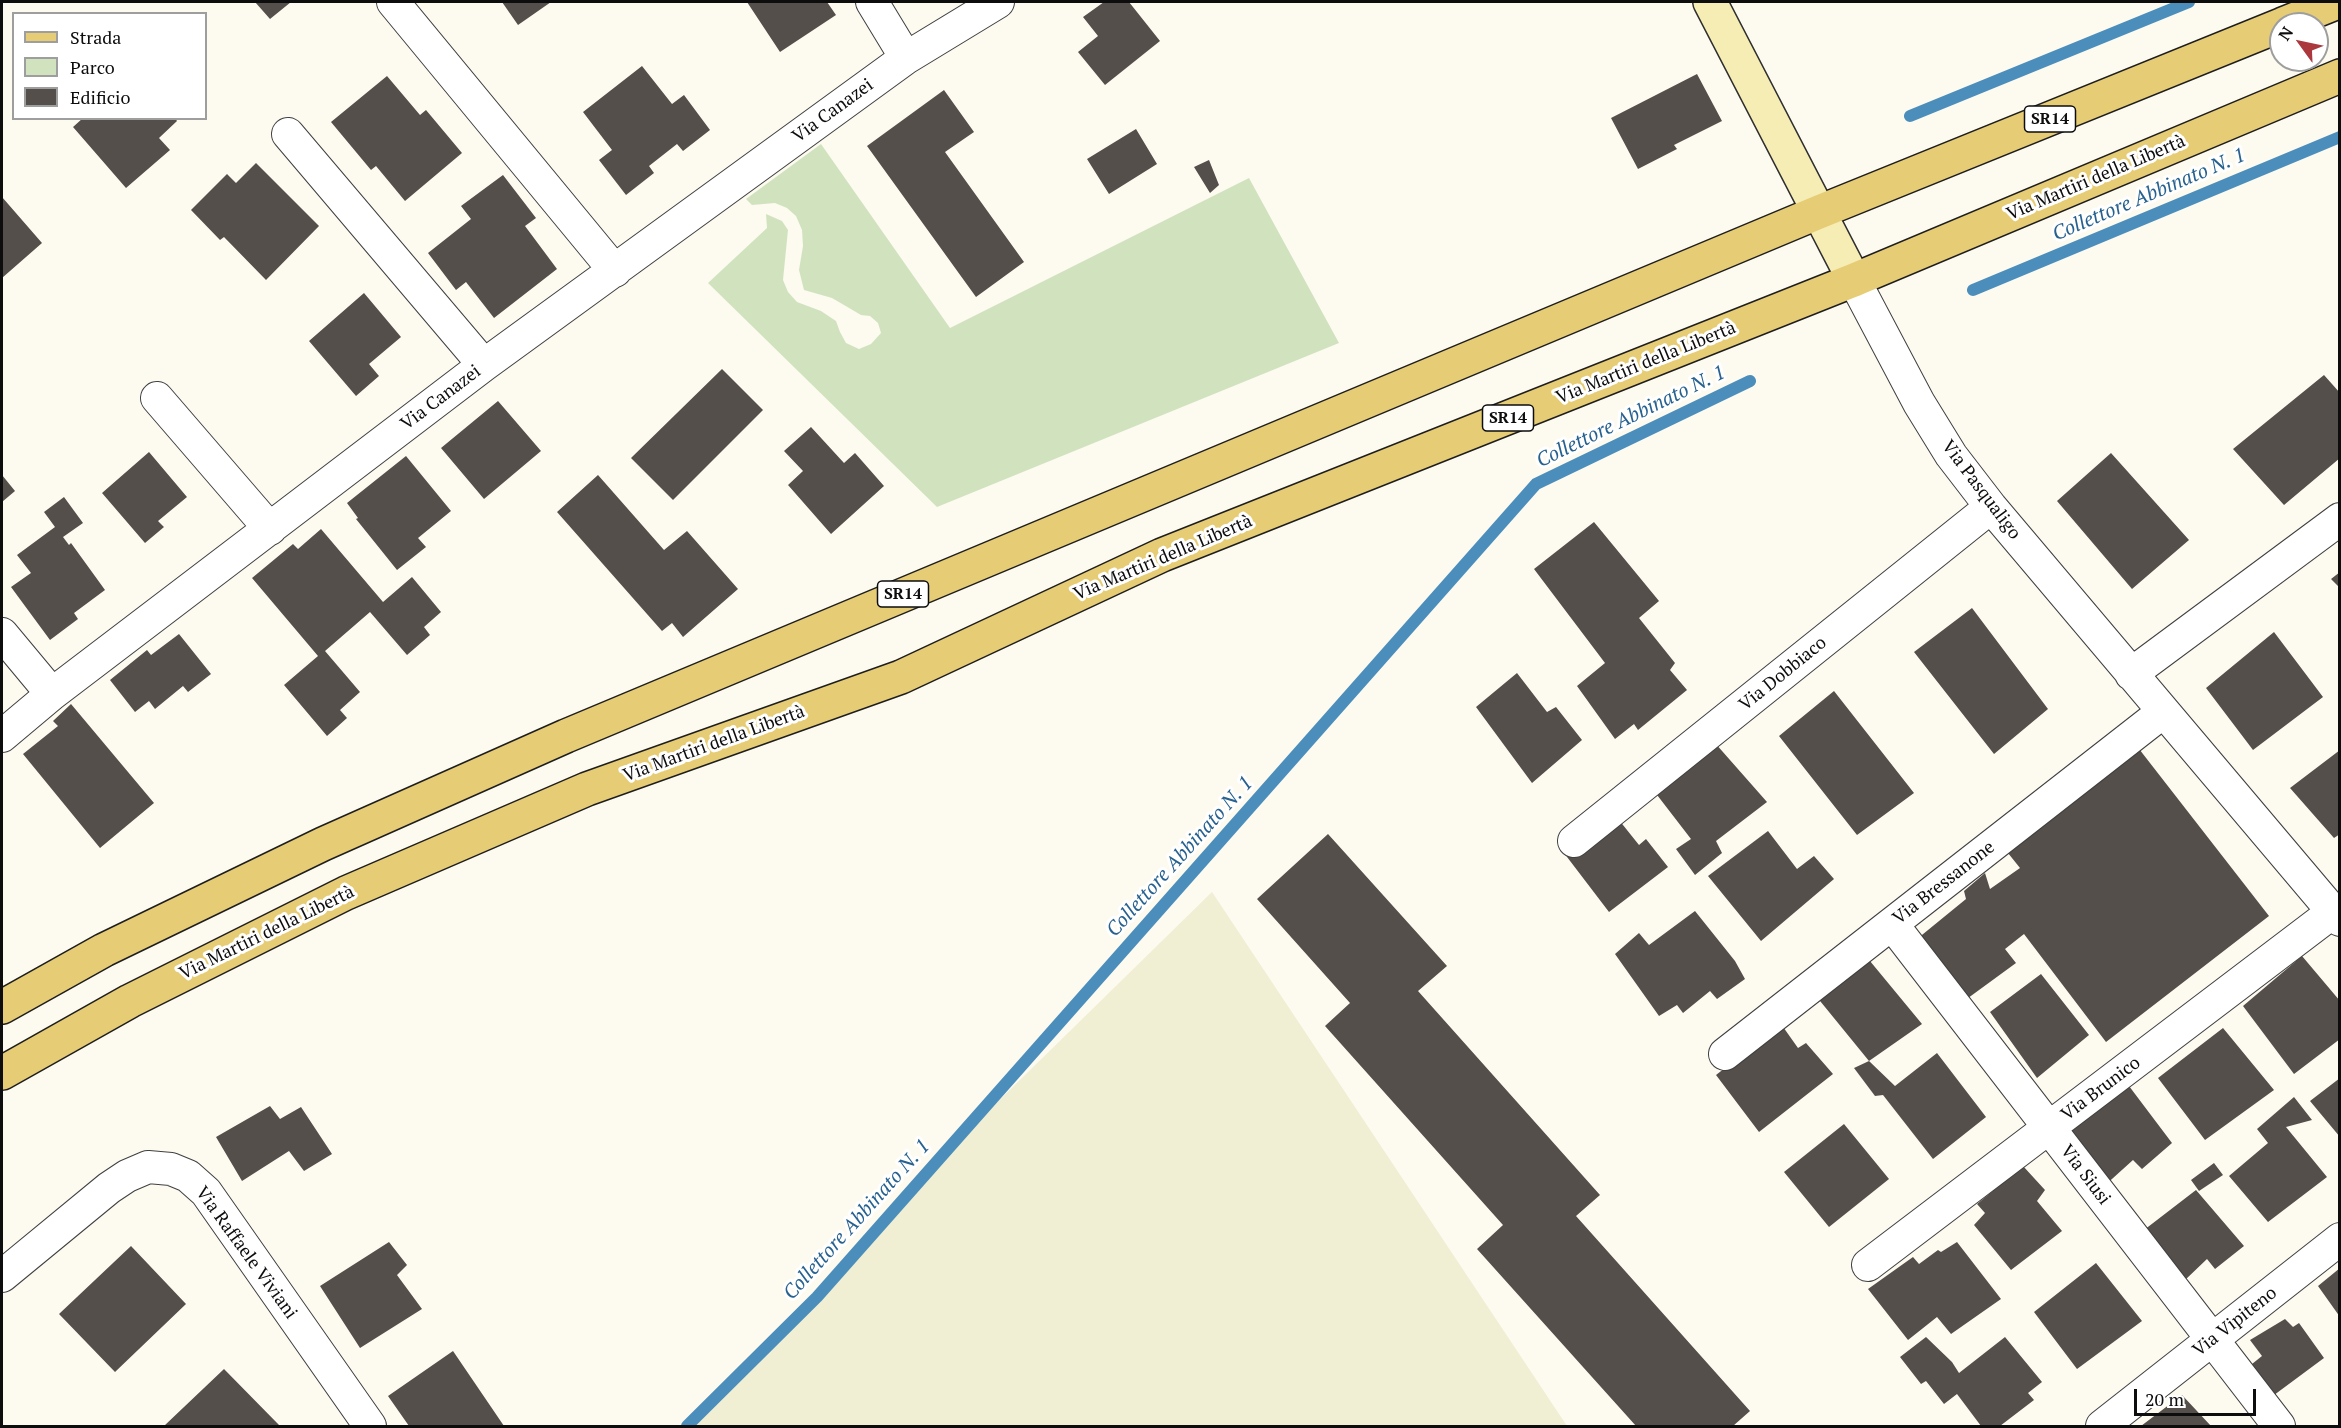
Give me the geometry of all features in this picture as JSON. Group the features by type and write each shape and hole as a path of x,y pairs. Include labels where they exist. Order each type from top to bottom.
{"main road":[{"name":"SR14","path":"2313,12 2338,2"},
{"name":"SR14","path":"2,1007 104,950 322,844 566,736 1819,212 2269,29"},
{"name":"Via Martiri della Libertà","path":"2,1073 130,1001 346,893 576,794 901,677 1162,555 1854,280 2340,76"}],"street":[{"path":"393,2 615,271"},
{"path":"872,2 906,58"},
{"name":"Via Canazei","path":"2,736 52,694 484,365 906,58 998,2"},
{"name":"Via Pasqualigo","path":"1710,2 1919,403 1952,455 1991,507 2336,916"},
{"path":"288,134 484,365"},
{"path":"157,398 270,529"},
{"name":"Via Dobbiaco","path":"1574,841 1991,507"},
{"path":"2131,674 2340,519"},
{"path":"2,634 52,694"},
{"name":"Via Bressanone","path":"1725,1054 2163,712"},
{"name":"Via Brunico","path":"1868,1265 2336,916"},
{"name":"Via Siusi","path":"1892,924 2278,1426"},
{"name":"Via Raffaele Viviani","path":"2,1276 109,1188 127,1176 148,1167 171,1169 188,1176 206,1192 370,1426"},
{"name":"Via Vipiteno","path":"2102,1426 2340,1239"}],"shaded area":[{"path":"1212,892 1567,1426 690,1426 812,1304 975,1124"}],"green space":[{"path":"821,144 950,328 1249,178 1339,343 937,507 708,283 767,228 766,214 782,221 788,230 783,280 788,292 797,302 821,311 836,321 846,343 859,349 871,344 881,333 878,323 870,316 861,315 832,298 804,290 799,270 803,246 802,230 796,216 787,208 775,203 752,205 746,199"}],"building":[{"path":"255,2 291,2 270,19"},
{"path":"502,2 551,2 518,25"},
{"path":"747,2 827,2 836,15 780,52"},
{"path":"1104,2 1129,2 1160,41 1105,85 1078,52 1098,36 1083,17"},
{"path":"642,66 672,104 684,95 710,130 683,151 677,144 649,166 654,173 626,195 599,160 612,150 583,112"},
{"path":"1697,74 1722,121 1674,145 1677,149 1638,169 1611,118"},
{"path":"387,76 420,115 426,110 462,153 405,201 376,166 371,170 331,122"},
{"path":"944,90 974,132 945,152 1024,262 976,297 867,146"},
{"path":"81,120 177,121 159,138 170,150 126,188 73,127"},
{"path":"1136,129 1157,164 1109,194 1087,159"},
{"path":"1209,160 1219,185 1210,193 1194,167"},
{"path":"256,163 319,226 266,280 224,237 220,240 191,210 227,174 236,183"},
{"path":"503,175 536,218 525,226 557,269 494,318 466,282 456,290 428,253 471,219 461,206"},
{"path":"2,197 42,243 2,278"},
{"path":"364,293 401,337 369,364 379,376 356,396 309,341"},
{"path":"722,369 763,410 673,500 631,458"},
{"path":"2324,375 2340,393 2340,458 2284,505 2233,449"},
{"path":"498,401 541,451 484,499 441,448"},
{"path":"811,427 844,463 855,453 884,486 831,534 788,485 803,471 784,451"},
{"path":"149,452 187,497 158,521 164,527 145,543 102,493"},
{"path":"2111,453 2189,540 2132,589 2057,501"},
{"path":"406,456 451,511 418,538 426,547 397,570 356,519 358,518 347,503"},
{"path":"2,475 15,491 2,502"},
{"path":"598,475 664,550 687,531 738,589 683,637 672,623 662,631 557,512"},
{"path":"64,497 83,523 63,537 69,545 71,543 105,590 74,613 78,619 50,640 11,587 31,573 17,555 55,527 44,512"},
{"path":"1594,522 1659,601 1639,618 1675,663 1670,670 1687,690 1638,730 1634,724 1615,739 1577,686 1605,663 1534,569"},
{"path":"321,529 383,602 412,577 441,612 424,627 430,635 407,655 370,612 325,651 360,692 340,710 347,718 327,736 284,685 318,656 252,578 293,544 298,549"},
{"path":"2340,572 2340,588 2331,579"},
{"path":"1972,608 2048,709 1994,754 1914,652"},
{"path":"2274,632 2323,697 2253,750 2206,688"},
{"path":"179,634 211,674 188,692 183,686 155,709 149,701 135,712 110,680 147,650 151,655"},
{"path":"1517,673 1547,712 1556,707 1582,740 1532,783 1476,707"},
{"path":"1834,691 1914,793 1857,835 1779,736"},
{"path":"71,704 154,803 100,848 23,754 58,726 53,721"},
{"path":"1715,743 1767,802 1716,841 1722,853 1695,875 1676,849 1691,839 1654,791"},
{"path":"2136,745 2269,916 2106,1042 2024,934 2005,949 2016,963 1964,1001 1917,939 1966,899 1964,891 1985,873 1990,889 2020,868 2004,848"},
{"path":"2340,750 2340,834 2334,838 2290,788"},
{"path":"1615,815 1639,845 1646,839 1668,867 1609,912 1564,853"},
{"path":"1768,831 1797,869 1814,856 1834,879 1761,941 1708,876"},
{"path":"1328,834 1447,966 1418,991 1600,1195 1576,1216 1750,1411 1733,1426 1636,1426 1477,1249 1503,1225 1325,1026 1350,1003 1257,899"},
{"path":"1695,911 1735,961 1745,979 1717,999 1710,991 1683,1013 1677,1005 1659,1016 1615,954 1639,933 1649,945"},
{"path":"1865,955 1922,1024 1869,1061 1816,996"},
{"path":"2302,956 2340,1001 2340,1039 2294,1074 2243,1006"},
{"path":"2041,974 2089,1035 2037,1078 1990,1012"},
{"path":"1781,1024 1798,1048 1806,1043 1833,1074 1759,1132 1716,1075"},
{"path":"2223,1028 2274,1090 2205,1140 2158,1078"},
{"path":"1937,1053 1986,1117 1933,1159 1883,1095 1875,1096 1854,1068 1869,1061 1895,1086"},
{"path":"2340,1078 2340,1137 2310,1101"},
{"path":"2129,1086 2172,1143 2142,1169 2133,1160 2102,1188 2063,1136"},
{"path":"2294,1097 2312,1120 2286,1127 2327,1177 2268,1222 2229,1176 2268,1143 2257,1129"},
{"path":"270,1106 280,1119 301,1107 332,1154 304,1171 289,1151 242,1181 216,1137"},
{"path":"1844,1124 1889,1179 1829,1227 1784,1172"},
{"path":"2214,1163 2223,1175 2199,1191 2191,1180"},
{"path":"2023,1166 2045,1190 2037,1201 2062,1231 2011,1270 1974,1225 1985,1213 1977,1204"},
{"path":"2196,1190 2244,1246 2215,1269 2207,1259 2184,1281 2144,1230"},
{"path":"389,1242 407,1265 397,1275 422,1309 360,1348 320,1286"},
{"path":"1957,1242 2001,1299 1951,1334 1937,1317 1908,1340 1868,1289 1913,1257 1919,1264 1938,1250 1941,1252"},
{"path":"131,1246 186,1304 115,1372 59,1314"},
{"path":"2096,1263 2142,1321 2077,1369 2034,1312"},
{"path":"2340,1268 2340,1317 2318,1286"},
{"path":"2285,1319 2293,1327 2299,1323 2324,1358 2266,1401 2242,1372 2262,1356 2250,1340"},
{"path":"1926,1337 1952,1362 1959,1373 2005,1337 2042,1382 2028,1393 2034,1400 2000,1426 1981,1426 1957,1394 1944,1404 1926,1381 1921,1384 1900,1357"},
{"path":"453,1351 504,1426 409,1426 388,1396"},
{"path":"224,1369 279,1425 164,1426"},
{"path":"2182,1395 2211,1426 2141,1426"}],"waterway":[{"path":"1910,116 2189,2"},
{"name":"Collettore Abbinato N. 1","path":"1973,290 2340,137"},
{"name":"Collettore Abbinato N. 1","path":"687,1426 817,1297 1536,484 1750,381"}]}
